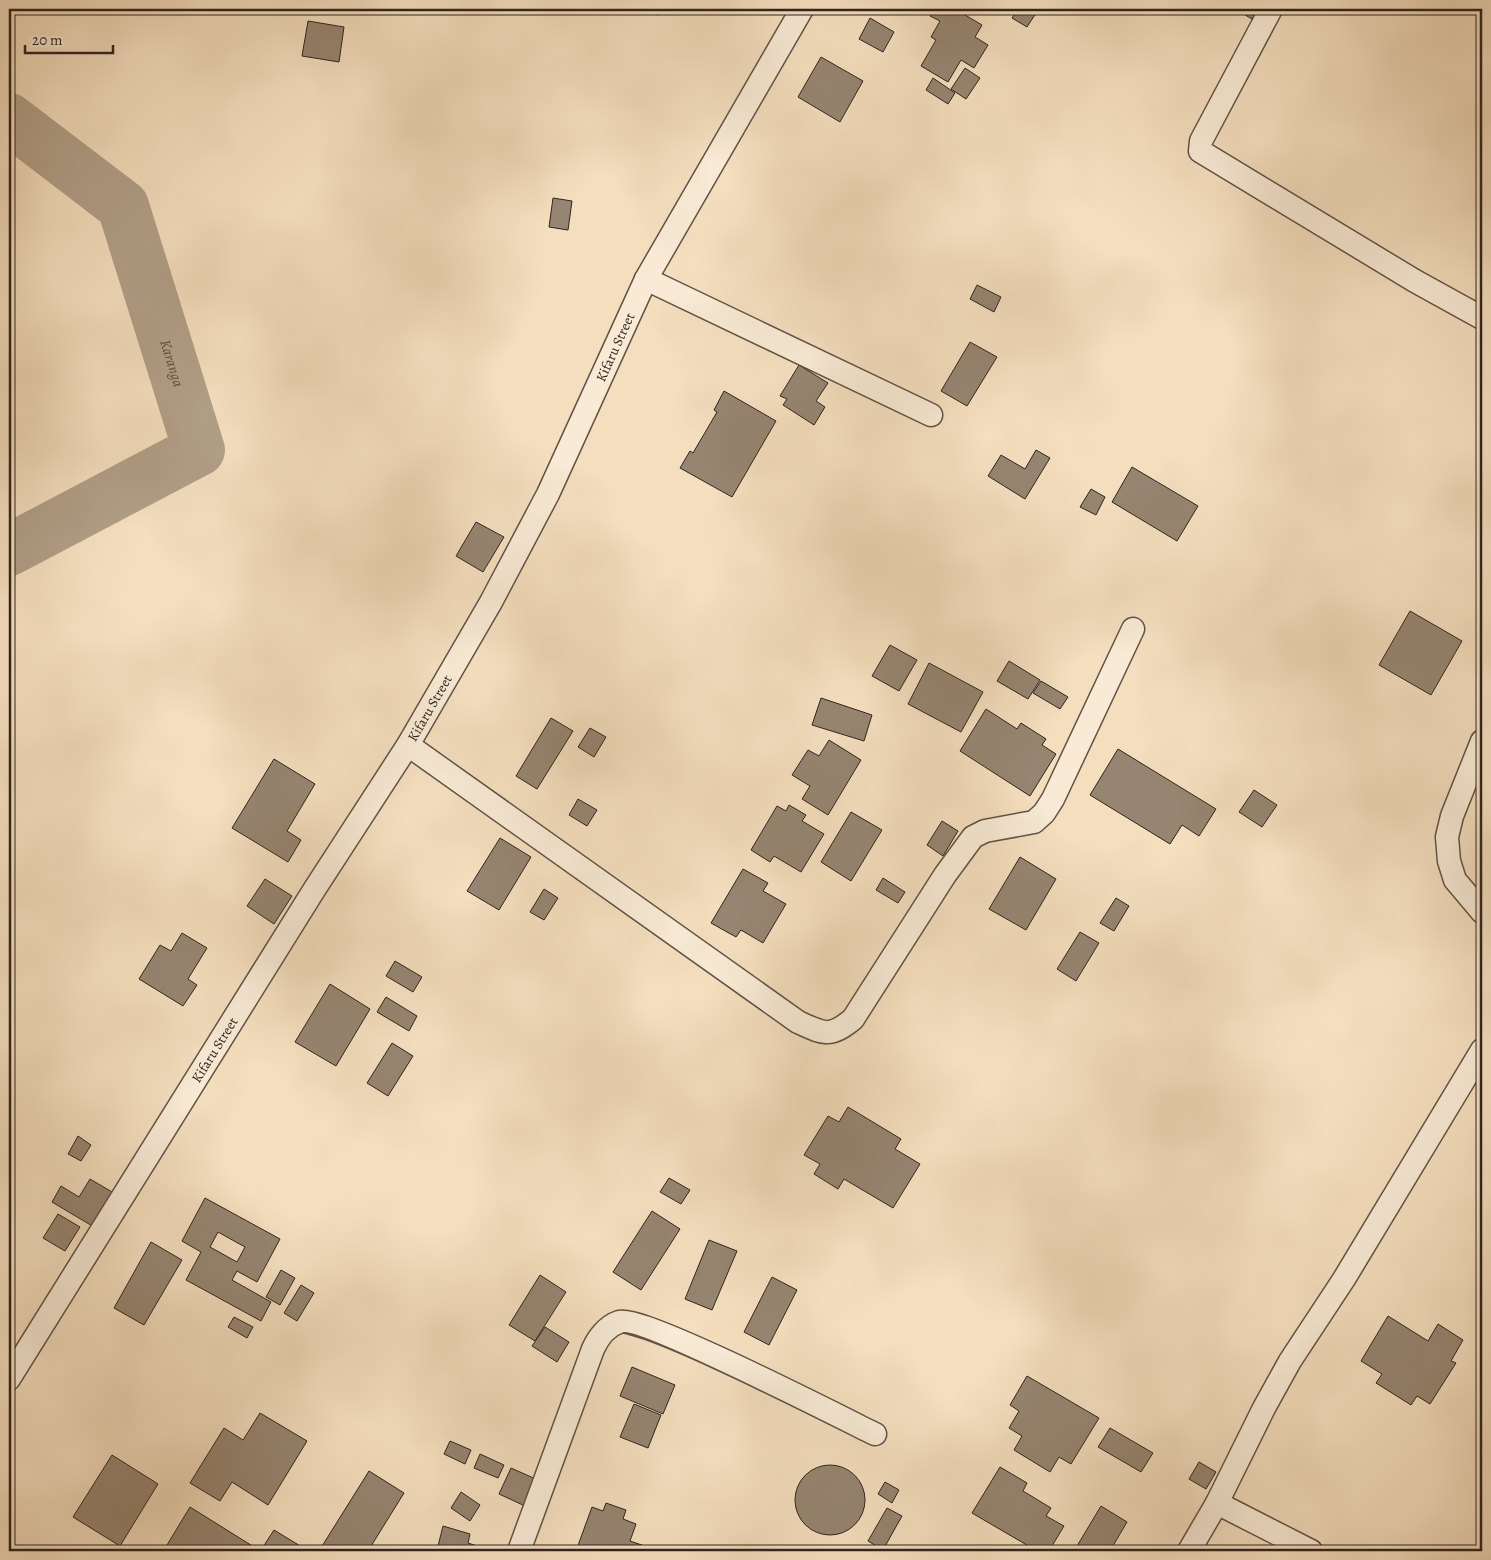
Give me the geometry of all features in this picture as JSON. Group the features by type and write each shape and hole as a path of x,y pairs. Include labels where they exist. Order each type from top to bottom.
{"street":[{"name":"Kifaru Street","path":"9,1379 314,890 408,745 491,602 548,494 646,279 802,9"},
{"path":"1271,9 1200,141 1200,151 1415,281 1482,318"},
{"path":"646,279 931,415"},
{"path":"408,745 798,1022 813,1029 829,1033 840,1029 853,1019 945,875 972,837 985,831 1034,822 1044,813 1053,799 1133,629"},
{"path":"1482,741 1452,816 1447,837 1449,861 1455,880 1482,912"},
{"path":"1189,1551 1217,1503 1264,1408 1290,1361 1344,1279 1482,1050"},
{"path":"519,1551 597,1339 619,1322 637,1325 692,1345 875,1434"},
{"path":"1217,1503 1311,1551"}],"building":[{"path":"635,9 660,9 658,15"},
{"path":"934,9 955,9 982,25 975,37 988,45 974,68 961,60 948,82 921,66 936,40 931,37 940,21 930,16"},
{"path":"1018,9 1038,10 1027,27 1012,18"},
{"path":"1235,9 1258,9 1252,19"},
{"path":"870,18 894,32 883,52 859,39"},
{"path":"308,21 344,27 339,62 302,56"},
{"path":"821,57 863,81 840,122 798,97"},
{"path":"965,68 980,78 966,99 951,89"},
{"path":"933,78 955,93 948,104 926,90"},
{"path":"553,198 572,201 568,230 549,227"},
{"path":"977,285 1001,297 994,312 970,299"},
{"path":"970,342 997,357 967,406 941,391"},
{"path":"799,365 828,383 816,401 825,407 814,425 783,405 787,399 780,396"},
{"path":"724,391 776,421 732,497 680,468 690,451 693,453 717,412 714,410"},
{"path":"1036,450 1050,458 1025,499 988,476 1001,455 1025,469"},
{"path":"1132,467 1198,506 1177,541 1112,502"},
{"path":"1091,489 1105,497 1096,515 1080,507"},
{"path":"476,522 504,537 483,572 456,556"},
{"path":"1410,611 1462,641 1431,695 1379,665"},
{"path":"890,645 917,660 899,691 872,676"},
{"path":"1009,661 1040,680 1028,699 997,681"},
{"path":"929,663 983,692 961,732 908,704"},
{"path":"1041,681 1068,697 1060,709 1033,693"},
{"path":"821,698 872,715 864,741 812,725"},
{"path":"986,709 1017,729 1021,723 1046,739 1042,745 1056,754 1030,796 960,751"},
{"path":"551,718 573,731 537,789 516,776"},
{"path":"590,728 606,737 594,757 578,747"},
{"path":"829,740 861,760 828,815 802,799 810,786 792,775 808,750 819,756"},
{"path":"1118,749 1216,809 1199,836 1182,825 1170,844 1090,795"},
{"path":"274,759 315,784 287,831 301,840 288,862 232,828"},
{"path":"1254,790 1277,805 1262,827 1239,812"},
{"path":"578,799 597,810 587,826 569,815"},
{"path":"789,805 806,815 802,821 824,834 801,872 774,856 770,862 751,850 777,806 786,811"},
{"path":"851,812 882,830 851,881 821,862"},
{"path":"942,821 958,831 943,856 927,845"},
{"path":"500,838 531,857 499,910 467,891"},
{"path":"1020,857 1056,879 1026,930 989,909"},
{"path":"743,869 768,883 763,891 786,904 763,943 741,930 736,937 711,923"},
{"path":"883,878 905,892 898,903 876,890"},
{"path":"265,879 292,896 274,924 247,906"},
{"path":"544,889 558,898 544,920 530,912"},
{"path":"1116,898 1129,906 1114,931 1100,923"},
{"path":"1080,932 1099,943 1076,981 1057,969"},
{"path":"182,933 207,948 188,979 197,985 183,1006 139,979 160,945 171,951"},
{"path":"395,961 422,977 413,992 386,976"},
{"path":"330,984 370,1009 336,1066 295,1042"},
{"path":"386,997 417,1016 409,1031 377,1012"},
{"path":"392,1043 413,1056 388,1096 367,1083"},
{"path":"848,1107 901,1139 895,1149 920,1164 893,1208 844,1179 838,1189 814,1174 820,1164 804,1155 828,1116 839,1122"},
{"path":"78,1136 91,1145 81,1161 68,1154"},
{"path":"669,1178 690,1190 681,1204 660,1192"},
{"path":"90,1179 119,1196 99,1230 52,1202 61,1186 79,1197"},
{"path":"205,1198 280,1239 257,1282 237,1271 232,1280 271,1302 261,1321 186,1280 201,1252 182,1241","holes":["218,1232 245,1247 237,1262 210,1247"]},
{"path":"652,1211 680,1229 641,1290 613,1272"},
{"path":"58,1214 80,1227 65,1251 43,1238"},
{"path":"709,1240 737,1251 712,1310 685,1299"},
{"path":"151,1242 182,1260 144,1325 114,1308"},
{"path":"281,1270 295,1278 280,1305 266,1297"},
{"path":"540,1275 566,1292 535,1341 509,1325"},
{"path":"772,1277 797,1290 769,1345 744,1332"},
{"path":"301,1285 314,1293 297,1321 284,1313"},
{"path":"1388,1316 1428,1341 1438,1324 1463,1340 1451,1361 1456,1363 1430,1404 1417,1396 1411,1405 1376,1383 1382,1374 1361,1361"},
{"path":"234,1317 253,1327 247,1338 228,1327"},
{"path":"545,1327 569,1342 557,1362 532,1346"},
{"path":"632,1367 675,1385 663,1414 620,1396"},
{"path":"1027,1376 1099,1418 1071,1464 1059,1457 1050,1472 1014,1450 1022,1436 1009,1428 1019,1411 1010,1405"},
{"path":"634,1404 661,1415 648,1448 620,1437"},
{"path":"260,1413 307,1441 268,1505 232,1482 220,1501 190,1483 224,1428 243,1440"},
{"path":"1110,1428 1153,1453 1141,1472 1098,1447"},
{"path":"450,1441 471,1450 465,1464 444,1454"},
{"path":"480,1454 504,1465 498,1478 474,1468"},
{"path":"112,1455 158,1484 120,1546 73,1517"},
{"path":"1199,1462 1216,1472 1206,1489 1189,1479"},
{"path":"830,1465 843,1468 855,1475 862,1487 865,1500 862,1513 855,1525 843,1532 830,1535 817,1532 805,1525 798,1513 795,1500 798,1487 805,1475 817,1468"},
{"path":"1000,1467 1027,1483 1023,1491 1051,1508 1046,1516 1064,1526 1049,1551 1037,1551 972,1513"},
{"path":"511,1468 538,1480 525,1506 499,1494"},
{"path":"369,1471 404,1493 368,1551 319,1551"},
{"path":"885,1482 899,1490 892,1503 878,1494"},
{"path":"461,1492 480,1505 470,1521 451,1508"},
{"path":"606,1503 626,1510 623,1519 636,1524 630,1541 659,1551 576,1551 592,1507 603,1511"},
{"path":"1101,1506 1127,1522 1110,1551 1074,1551"},
{"path":"190,1507 254,1547 252,1551 177,1551 167,1545"},
{"path":"887,1508 902,1516 883,1550 868,1541"},
{"path":"443,1526 470,1534 468,1543 480,1547 479,1551 428,1551 429,1548 437,1550"},
{"path":"274,1530 302,1547 299,1551 269,1551 263,1547"}],"waterway":[{"name":"Karanga","path":"9,119 123,206 199,450 9,550"}]}
